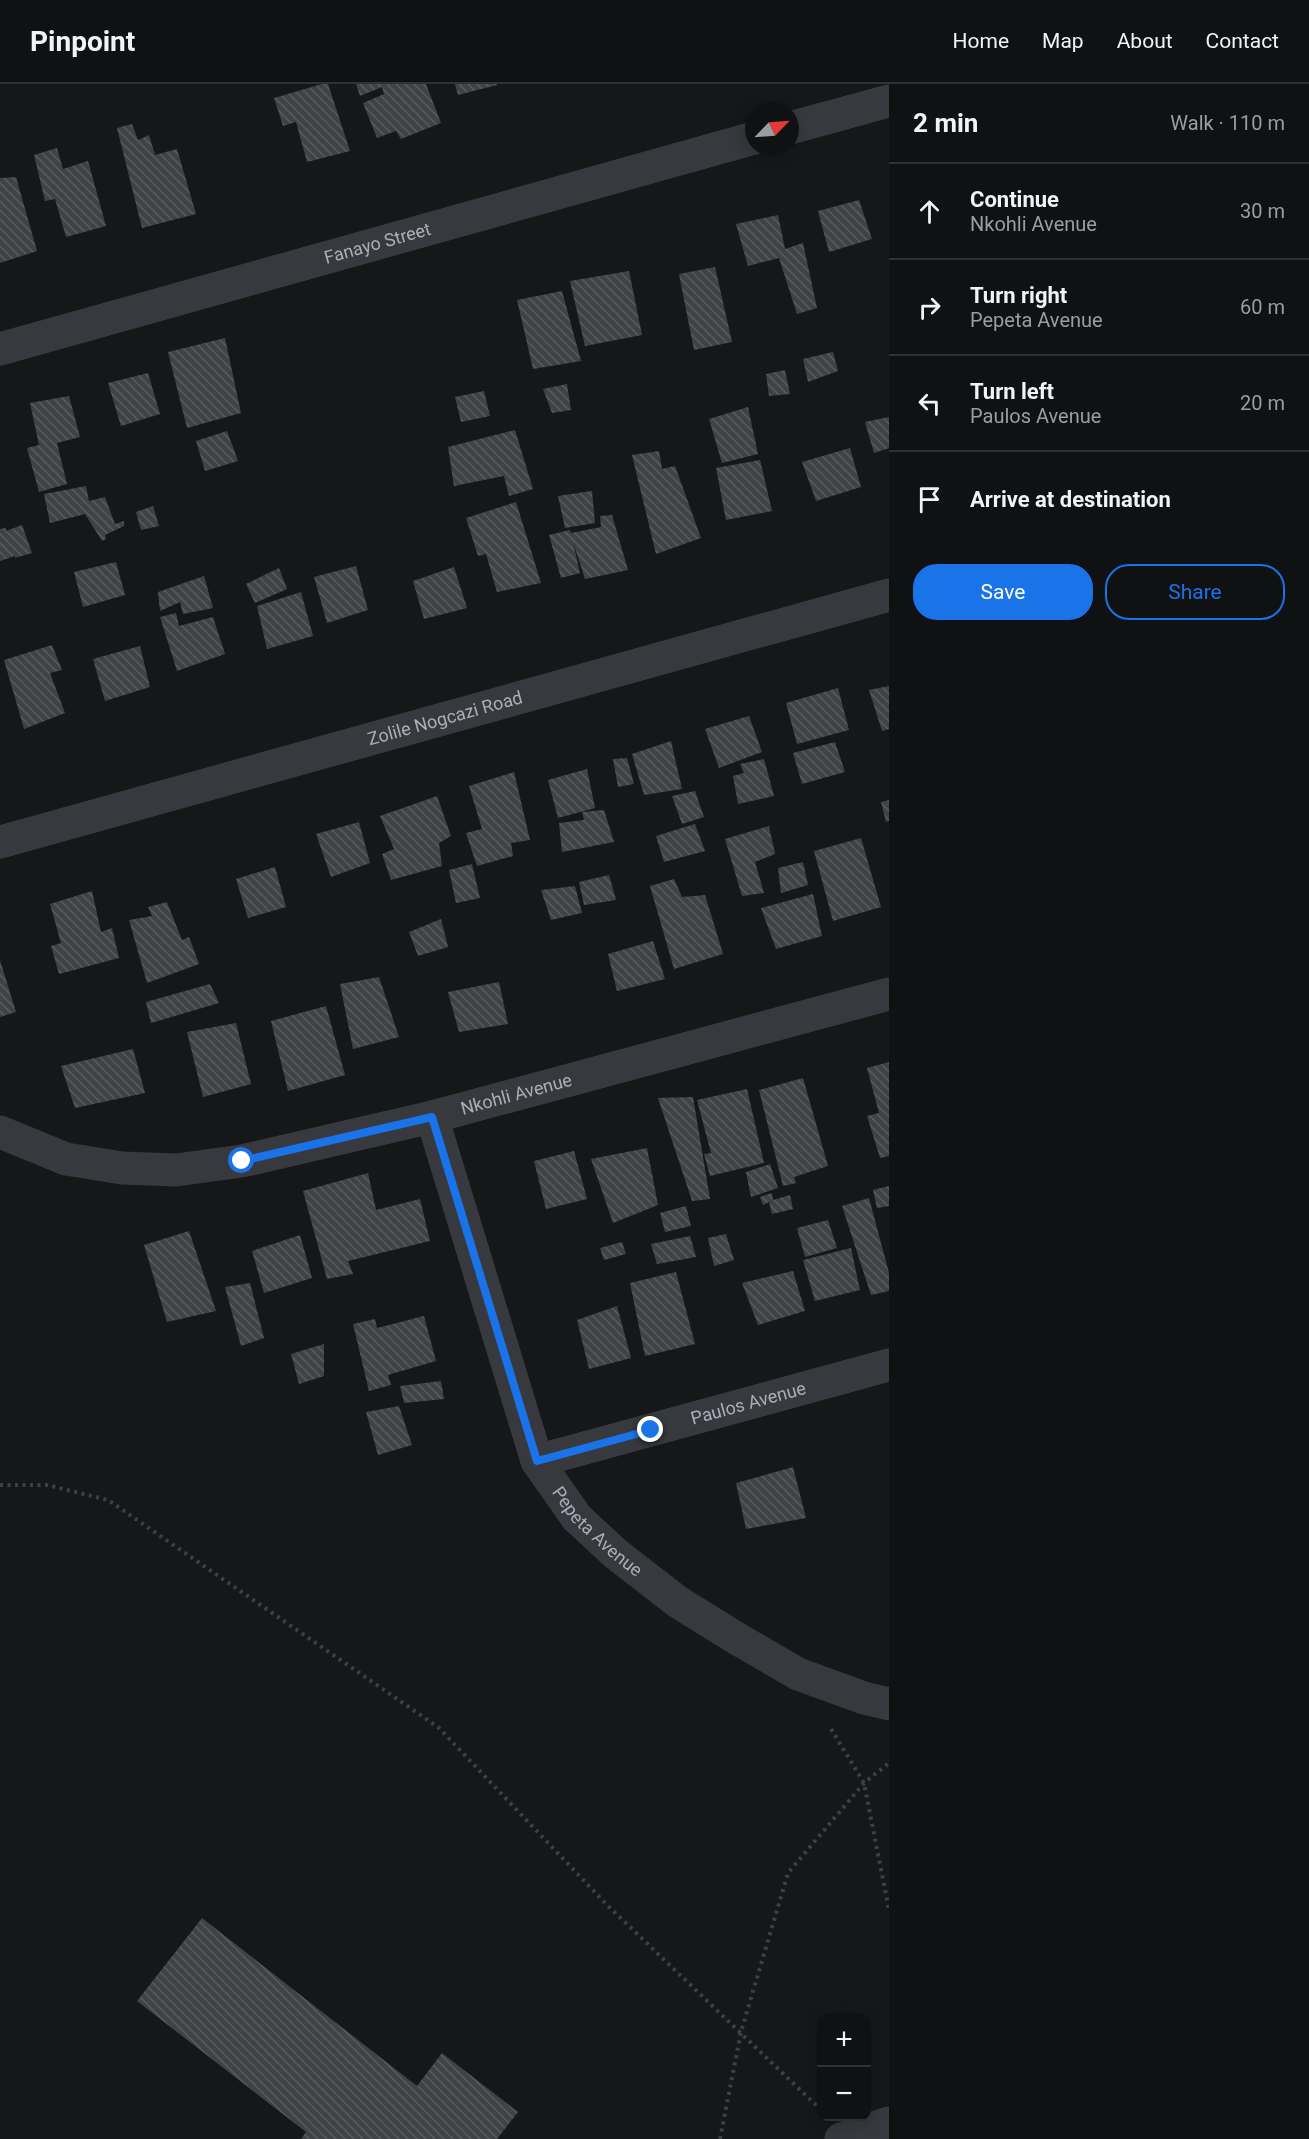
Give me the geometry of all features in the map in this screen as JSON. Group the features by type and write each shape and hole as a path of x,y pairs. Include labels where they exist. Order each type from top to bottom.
{"street":[{"path":"799,126 889,101"},
{"name":"Fanayo Street","path":"0,349 745,141"},
{"name":"Zolile Nogcazi Road","path":"0,842 889,595"},
{"name":"Nkohli Avenue","path":"0,1132 66,1159 122,1168 176,1170 242,1161 432,1117 889,994"},
{"name":"Pepeta Avenue","path":"432,1117 537,1461 576,1518 616,1554 678,1602 736,1638 798,1674 864,1698 889,1704"},
{"name":"Paulos Avenue","path":"537,1461 889,1365"},
{"path":"841,2139 889,2123"}],"path":[{"path":"0,1485 47,1485 108,1500 438,1727 608,1906 817,2106"},
{"path":"798,1674 864,1783 889,1910"},
{"path":"720,2139 741,2032 788,1873 864,1783 889,1763"}],"building":[{"path":"328,84 350,151 307,162 296,122 283,126 274,98"},
{"path":"356,84 426,84 441,123 401,139 396,131 377,138 363,103 384,94 382,87 360,96"},
{"path":"455,84 497,84 497,85 458,95"},
{"path":"132,124 138,140 149,135 155,155 177,149 196,214 142,228 117,128"},
{"path":"57,148 63,169 88,161 106,226 66,237 55,199 45,201 34,155"},
{"path":"16,177 37,251 0,263 0,178"},
{"path":"859,200 872,239 829,252 818,211"},
{"path":"778,215 785,249 803,243 817,308 797,314 779,258 748,266 736,224"},
{"path":"715,267 732,342 694,350 679,274"},
{"path":"629,271 642,335 585,346 570,281"},
{"path":"562,291 581,361 533,369 517,300"},
{"path":"225,338 241,413 187,428 168,352"},
{"path":"833,352 838,371 808,382 803,359"},
{"path":"785,370 790,394 769,396 766,374"},
{"path":"148,373 160,414 121,426 108,383"},
{"path":"567,384 571,410 552,413 543,389"},
{"path":"484,391 490,416 461,422 455,397"},
{"path":"69,396 80,437 57,443 67,484 39,492 27,448 39,445 30,403"},
{"path":"748,407 758,454 722,463 709,419"},
{"path":"889,417 889,448 874,453 865,422"},
{"path":"515,430 533,489 509,496 504,476 454,486 448,447"},
{"path":"227,431 238,461 205,471 196,441"},
{"path":"850,448 861,487 816,501 802,462"},
{"path":"659,451 662,469 675,466 701,538 656,554 632,455"},
{"path":"760,460 772,511 726,520 716,468"},
{"path":"86,486 89,501 105,497 115,524 124,521 124,526 105,535 106,539 102,541 85,514 50,523 44,494"},
{"path":"592,491 595,523 565,528 558,496"},
{"path":"516,502 541,583 497,592 486,554 478,556 466,518"},
{"path":"153,506 159,526 141,530 136,512"},
{"path":"612,515 628,570 585,579 573,542 580,573 561,578 549,535 601,527 600,516"},
{"path":"22,525 32,553 0,561 0,529 6,528 6,531"},
{"path":"116,562 125,595 83,607 74,572"},
{"path":"356,566 368,610 327,623 314,577"},
{"path":"454,567 467,608 424,619 413,581"},
{"path":"279,568 287,589 255,603 246,584"},
{"path":"204,576 213,608 183,614 180,602 160,611 158,592"},
{"path":"301,592 313,636 267,649 257,606"},
{"path":"176,613 179,626 213,617 225,654 177,671 160,617"},
{"path":"52,645 62,670 50,673 65,713 24,729 4,660"},
{"path":"140,646 150,687 105,701 93,659"},
{"path":"889,686 889,729 882,731 869,690"},
{"path":"838,688 849,730 797,744 786,703"},
{"path":"749,716 762,752 719,768 705,729"},
{"path":"671,741 682,789 644,795 632,754"},
{"path":"835,742 845,772 802,784 793,753"},
{"path":"627,758 634,784 618,787 613,759"},
{"path":"764,759 774,796 738,804 733,776 744,773 740,764"},
{"path":"587,769 595,808 558,818 548,780"},
{"path":"514,772 530,840 511,843 513,856 477,866 466,833 482,829 469,786"},
{"path":"695,791 704,817 682,824 672,796"},
{"path":"437,796 451,836 439,843 442,866 391,880 382,854 394,849 380,816"},
{"path":"889,800 889,821 886,822 881,802"},
{"path":"604,810 614,842 562,852 559,823 584,820 582,812"},
{"path":"359,822 370,863 331,877 316,834"},
{"path":"695,824 705,851 664,862 656,836"},
{"path":"769,826 775,854 755,862 764,893 742,896 725,839"},
{"path":"861,838 881,907 833,921 814,851"},
{"path":"803,862 808,885 781,893 778,868"},
{"path":"472,864 480,898 456,903 449,870"},
{"path":"275,867 286,907 248,918 236,879"},
{"path":"609,875 616,900 584,905 579,882"},
{"path":"674,879 682,897 705,895 723,954 674,969 650,886"},
{"path":"575,886 582,913 551,920 541,890"},
{"path":"92,891 101,932 112,928 119,958 59,974 51,946 61,943 50,904"},
{"path":"813,894 822,936 776,949 761,908"},
{"path":"167,902 182,940 189,937 199,964 147,983 129,920 152,916 148,907"},
{"path":"441,919 448,947 418,956 409,932"},
{"path":"653,941 665,979 617,991 608,954"},
{"path":"0,960 16,1012 0,1017"},
{"path":"379,977 399,1037 353,1049 340,984"},
{"path":"499,982 508,1024 459,1032 448,992"},
{"path":"210,984 219,1003 151,1023 146,1002"},
{"path":"326,1006 345,1075 288,1091 271,1021"},
{"path":"236,1023 251,1084 203,1097 187,1032"},
{"path":"133,1049 145,1093 75,1108 61,1066"},
{"path":"889,1062 889,1156 880,1158 867,1116 879,1113 867,1068"},
{"path":"803,1078 828,1166 794,1177 796,1183 783,1186 759,1090"},
{"path":"747,1089 764,1163 710,1176 704,1154 711,1153 697,1100"},
{"path":"693,1097 710,1199 692,1201 658,1098"},
{"path":"647,1148 658,1205 613,1223 591,1159"},
{"path":"574,1151 587,1199 546,1209 534,1161"},
{"path":"770,1164 778,1188 751,1197 746,1172"},
{"path":"368,1173 376,1210 420,1199 430,1241 348,1261 353,1274 327,1279 303,1191"},
{"path":"889,1186 889,1206 877,1208 873,1190"},
{"path":"772,1193 773,1200 790,1195 793,1209 772,1214 769,1202 763,1205 760,1197"},
{"path":"869,1198 889,1273 889,1291 871,1295 842,1206"},
{"path":"686,1206 691,1226 665,1232 660,1213"},
{"path":"828,1220 837,1248 805,1257 797,1228"},
{"path":"189,1231 216,1311 167,1322 144,1245"},
{"path":"726,1234 734,1260 714,1266 708,1238"},
{"path":"300,1235 312,1278 264,1293 252,1251"},
{"path":"690,1236 696,1257 657,1264 651,1244"},
{"path":"622,1242 626,1254 604,1260 600,1248"},
{"path":"851,1248 860,1290 815,1301 803,1260"},
{"path":"793,1271 805,1311 758,1325 742,1283"},
{"path":"676,1272 695,1344 645,1356 630,1283"},
{"path":"250,1283 264,1338 241,1346 225,1287"},
{"path":"617,1306 631,1358 589,1369 577,1320"},
{"path":"424,1316 436,1361 388,1375 391,1385 369,1391 353,1324 375,1319 377,1328"},
{"path":"324,1344 324,1376 299,1384 291,1354"},
{"path":"441,1381 444,1399 404,1403 400,1386"},
{"path":"399,1406 412,1445 378,1455 366,1412"},
{"path":"793,1467 806,1518 746,1529 736,1483"},
{"path":"202,1918 417,2086 442,2053 518,2112 497,2139 301,2139 306,2132 137,2001"}],"route":[{"path":"242,1161 432,1117 537,1461 651,1430"}]}
